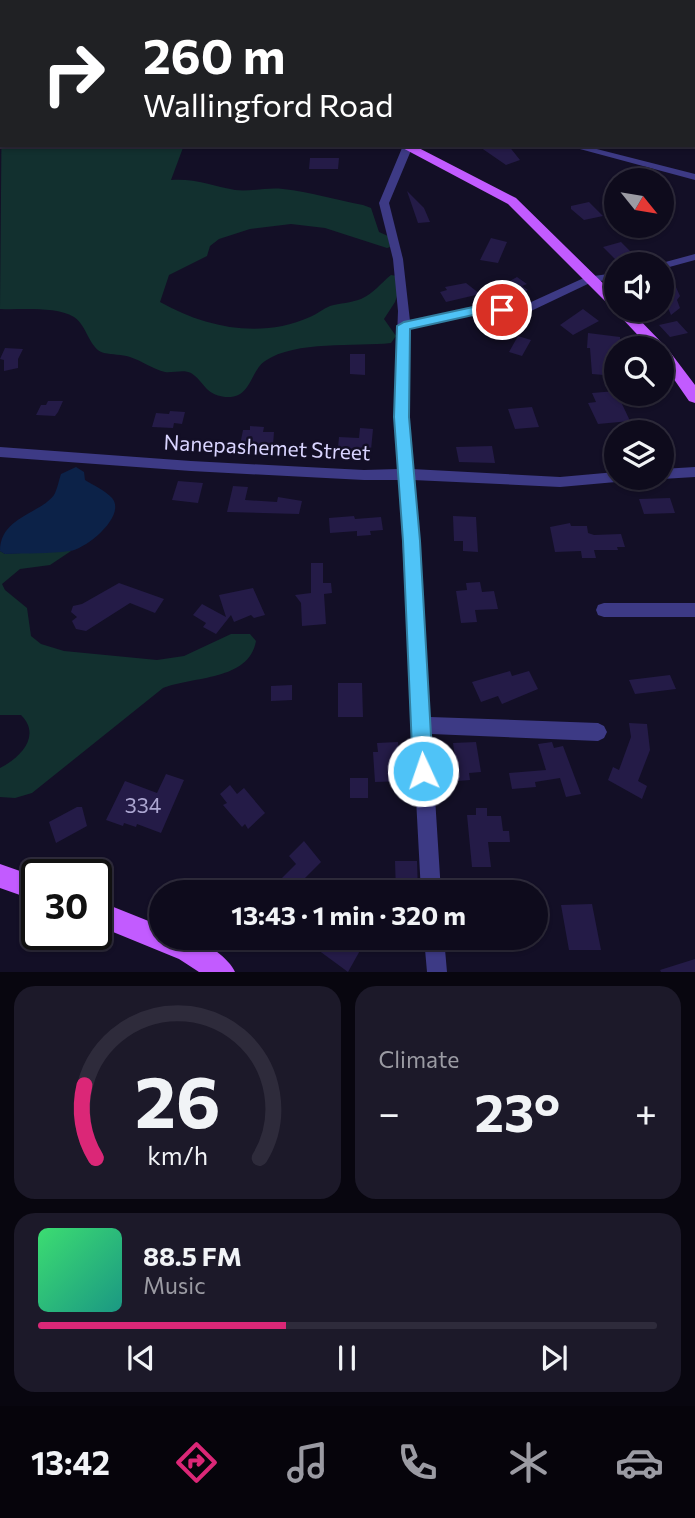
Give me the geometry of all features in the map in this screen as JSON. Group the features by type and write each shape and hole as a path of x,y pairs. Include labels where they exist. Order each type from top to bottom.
{"main road":[{"path":"405,147 485,185 512,201 604,292"},
{"path":"633,322 647,336"},
{"path":"674,369 695,397"},
{"path":"0,876 21,883"},
{"path":"112,919 188,950 222,972"}],"street":[{"path":"405,147 384,203 400,272 404,326 401,382 430,880"},
{"path":"577,147 694,176"},
{"path":"674,263 695,257"},
{"path":"404,326 473,311 531,307 590,279 604,277"},
{"name":"Nanepashemet Street","path":"0,452 364,475 406,474 560,482 604,478"},
{"path":"674,473 695,472"},
{"path":"604,610 695,610"},
{"path":"420,725 598,732"},
{"path":"435,950 437,972"}],"green space":[{"path":"1,147 183,147 171,180 196,181 235,190 283,189 363,205 371,208 379,232 388,236 390,247 387,248 325,228 291,224 250,229 219,239 210,246 207,256 169,275 160,302 196,318 234,328 272,328 310,317 330,306 361,299 391,275 402,281 395,302 384,319 396,336 391,343 309,347 278,354 260,366 240,394 225,397 213,393 188,372 165,372 130,357 99,351 74,317 58,311 0,309"},
{"path":"0,551 5,554 71,551 50,565 20,569 2,584 5,590 27,608 31,636 41,644 64,651 157,660 184,656 231,634 250,634 256,641 243,664 218,675 163,688 32,793 15,798 0,797 0,768 26,746 29,731 21,715 0,715"}],"water":[{"path":"76,467 84,472 85,480 109,495 115,505 114,514 103,530 85,544 70,551 5,554 0,551 6,531 13,523 48,501 55,493 61,474"}],"building":[{"path":"480,147 510,147 520,160 506,165"},
{"path":"310,158 339,158 338,169 309,169"},
{"path":"407,191 424,208 430,222 418,223"},
{"path":"589,202 603,216 584,220 571,209 571,206"},
{"path":"491,238 507,242 498,263 480,260"},
{"path":"621,242 631,252 608,252 603,247"},
{"path":"517,277 527,284 522,286 528,290 516,296 501,286"},
{"path":"466,283 480,294 446,302 440,292 447,290 445,287"},
{"path":"674,285 680,296 677,300 680,308 674,313"},
{"path":"583,309 599,321 573,335 560,325"},
{"path":"677,321 688,333 669,336 659,325"},
{"path":"588,333 612,336 604,336 604,375 592,374 590,348 587,348"},
{"path":"518,336 531,340 522,356 509,352"},
{"path":"5,348 23,349 18,359 18,368 4,371 4,360 0,359"},
{"path":"350,354 365,354 365,375 350,374"},
{"path":"604,392 604,406 623,406 630,420 604,420 604,423 598,424 588,403 596,402 592,393"},
{"path":"48,401 63,401 55,416 36,415 41,405 46,405"},
{"path":"532,407 539,427 515,429 508,409"},
{"path":"170,411 185,412 182,424 174,423 173,428 152,427 156,413 169,414"},
{"path":"250,426 264,427 263,432 274,432 273,445 240,445 243,430 250,430"},
{"path":"360,428 373,429 371,450 338,448 339,437 359,438"},
{"path":"492,446 495,463 459,462 456,447"},
{"path":"178,481 203,483 198,503 172,500"},
{"path":"233,486 248,487 245,500 277,502 278,497 302,501 299,514 227,512"},
{"path":"670,498 675,513 644,514 639,499"},
{"path":"354,516 355,519 381,517 383,530 370,531 371,535 357,536 357,531 330,533 329,518"},
{"path":"453,516 476,517 478,552 463,551 463,541 454,541"},
{"path":"570,523 571,526 587,526 588,533 594,535 621,534 625,547 617,547 618,550 594,550 596,558 582,558 581,551 555,552 550,527"},
{"path":"311,563 323,563 323,583 331,583 332,593 324,594 326,624 302,626 301,603 295,595 311,593"},
{"path":"480,582 482,592 494,591 498,609 475,610 477,622 461,623 456,591 467,590 466,583"},
{"path":"119,583 164,599 155,613 130,603 86,631 76,629 72,621 77,617 71,612 73,606 82,604"},
{"path":"253,588 265,615 254,618 251,615 234,622 231,615 216,634 203,627 206,623 193,615 202,604 226,617 219,595"},
{"path":"510,671 512,676 529,671 538,689 502,704 498,696 481,702 472,682"},
{"path":"670,675 676,689 635,694 629,680"},
{"path":"338,683 362,683 363,717 338,717"},
{"path":"292,685 292,700 271,701 271,686"},
{"path":"629,723 647,724 650,750 638,781 647,786 642,799 608,780 613,767 619,770 631,737"},
{"path":"398,742 402,781 375,782 373,752 378,752 377,743"},
{"path":"476,742 481,772 469,773 470,780 458,781 453,743"},
{"path":"552,742 554,748 563,746 581,794 566,797 560,778 535,782 536,787 512,789 509,773 546,770 538,744"},
{"path":"166,774 184,780 161,833 137,824 136,827 124,823 123,826 106,820 125,781 157,793"},
{"path":"350,778 368,778 368,798 350,798"},
{"path":"230,785 237,794 244,788 265,813 248,829 245,824 242,827 223,805 227,803 220,794"},
{"path":"82,807 87,826 56,843 49,822"},
{"path":"476,808 487,808 487,816 501,816 503,831 509,831 510,842 488,842 491,867 472,867 467,815 476,815"},
{"path":"304,841 321,862 303,880 280,880 296,864 289,856"},
{"path":"395,861 417,861 418,880 396,880"},
{"path":"592,904 601,950 569,950 561,905"},
{"path":"318,950 360,950 348,972"},
{"path":"695,959 695,972 660,970"}],"route":[{"path":"423,771 411,541 401,417 404,326 473,311 502,310"}]}
